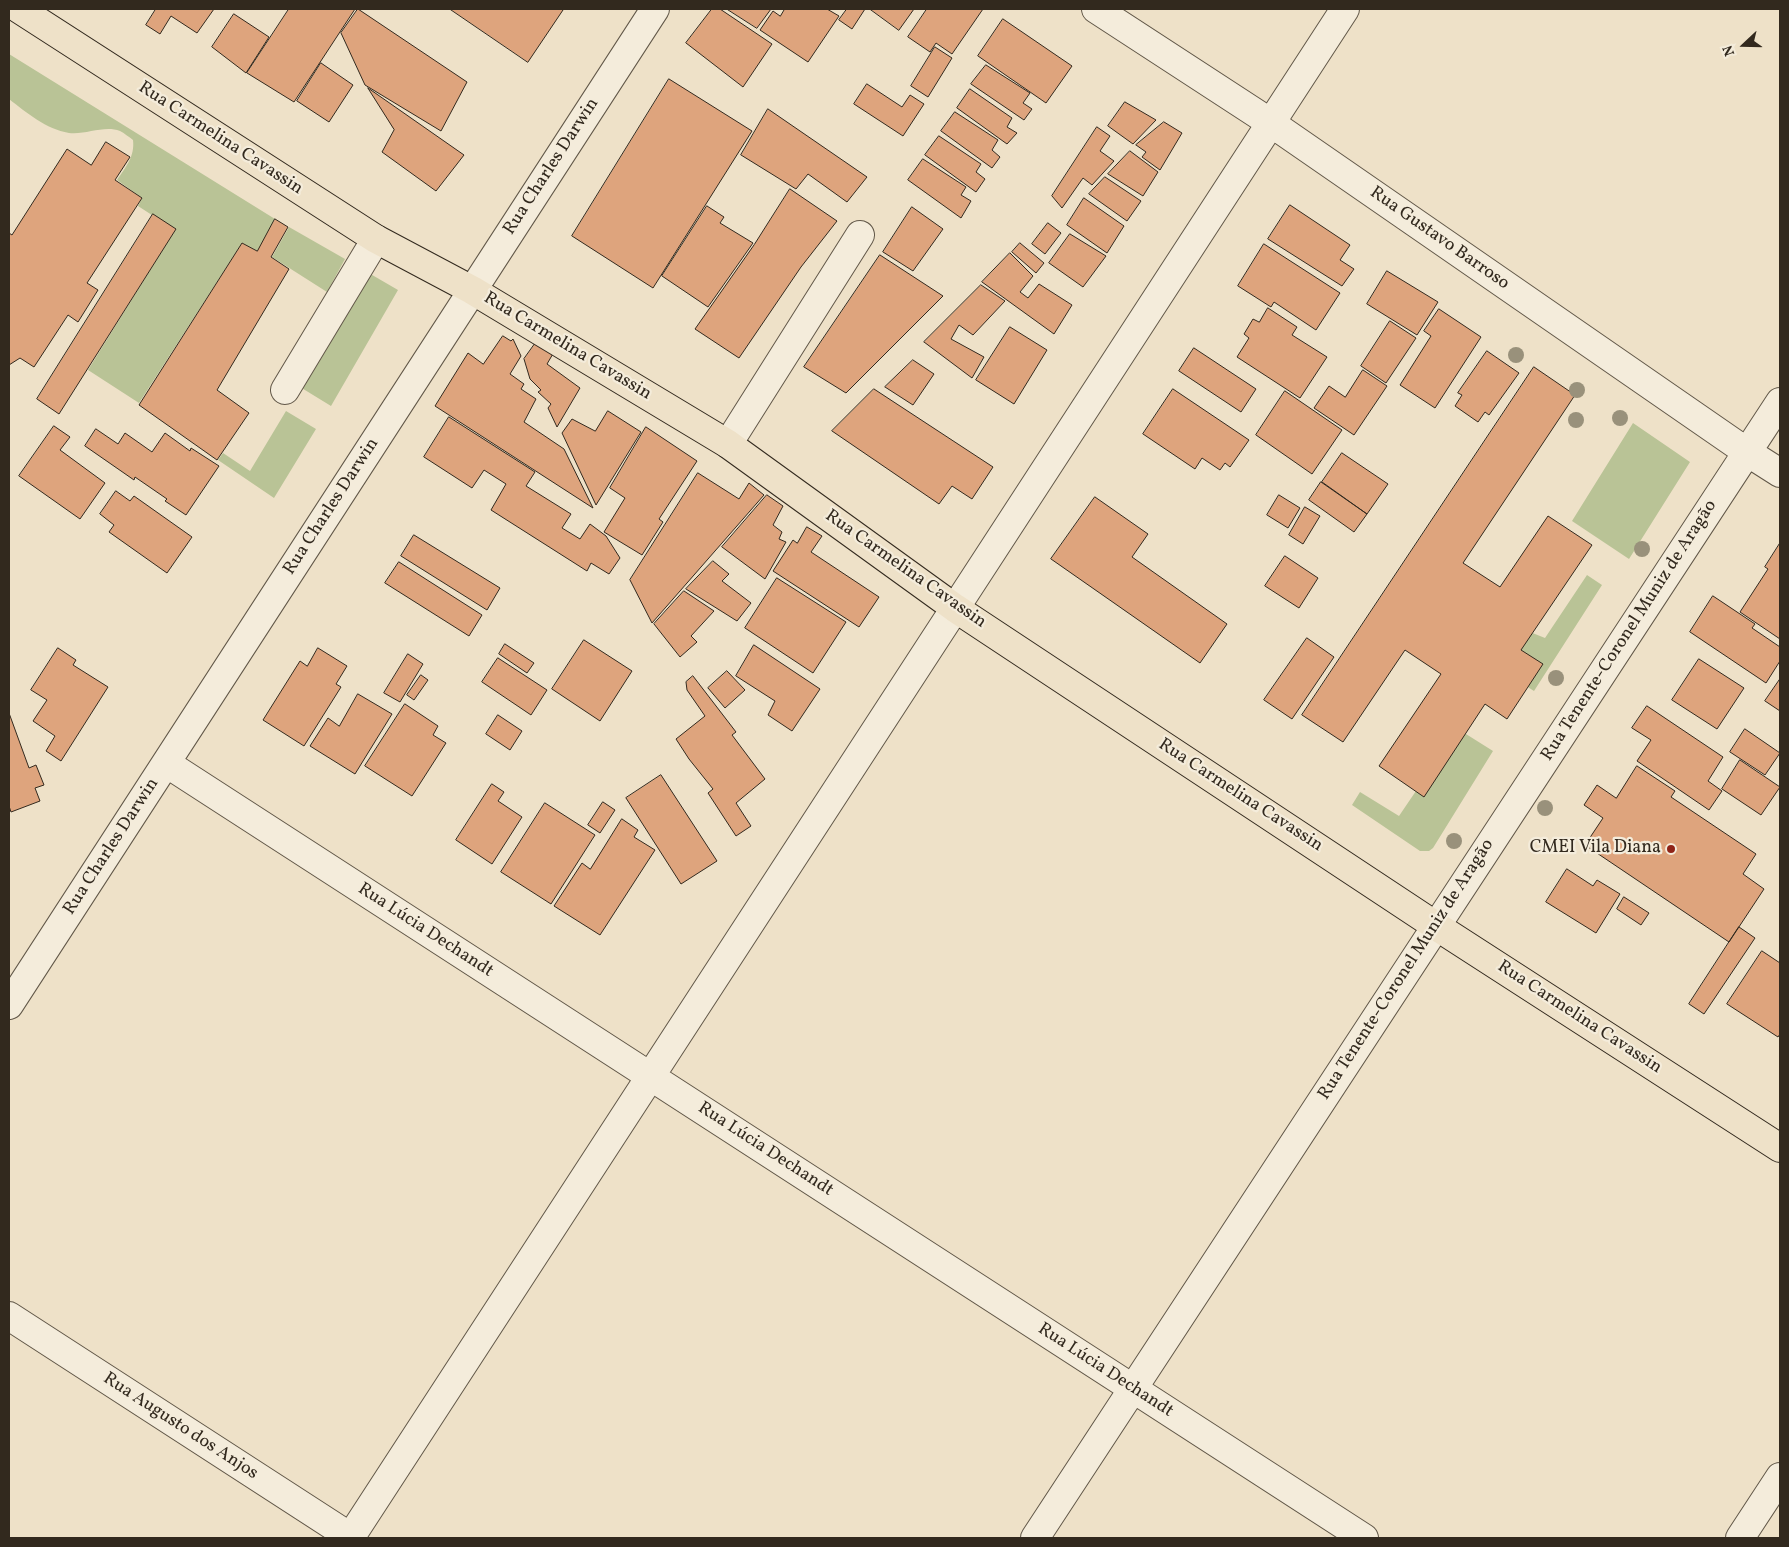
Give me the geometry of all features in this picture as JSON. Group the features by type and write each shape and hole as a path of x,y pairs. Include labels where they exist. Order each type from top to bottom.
{"main road":[{"name":"Rua Carmelina Cavassin","path":"19,9 376,239 472,290 728,444 955,608 1436,926 1780,1148"}],"street":[{"name":"Rua Charles Darwin","path":"9,1005 655,9"},
{"name":"Rua Gustavo Barroso","path":"1096,9 1271,123 1780,473"},
{"path":"351,1538 1345,9"},
{"path":"728,444 860,235"},
{"path":"285,390 376,239"},
{"name":"Rua Tenente-Coronel Muniz de Aragão","path":"1035,1538 1780,402"},
{"name":"Rua Lúcia Dechandt","path":"166,763 1364,1538"},
{"name":"Rua Augusto dos Anjos","path":"9,1316 351,1538"},
{"path":"1740,1538 1780,1477"}],"green space":[{"path":"9,54 275,219 258,252 242,243 139,403 88,370 175,230 138,206 142,198 117,180 127,166 133,151 133,140 114,129 69,133 52,128 30,115 9,99"},
{"path":"289,227 345,259 327,292 272,257"},
{"path":"367,272 398,290 331,406 300,387"},
{"path":"286,411 316,429 274,498 218,460 223,453 250,471"},
{"path":"1633,423 1690,462 1629,559 1572,521"},
{"path":"1587,575 1602,585 1534,691 1520,682 1502,664 1525,630 1545,638"},
{"path":"1458,729 1493,751 1433,848 1429,851 1420,851 1352,805 1360,792 1399,816"}],"building":[{"path":"156,9 214,9 197,33 171,16 160,34 146,25"},
{"path":"289,9 355,9 294,102 247,73"},
{"path":"358,9 467,82 441,131 365,85 341,33"},
{"path":"450,9 561,9 563,10 528,62"},
{"path":"712,9 720,9 772,44 743,87 686,43"},
{"path":"727,9 771,9 757,28"},
{"path":"785,9 827,9 839,16 808,62 760,30 773,11 780,16"},
{"path":"847,9 865,9 852,29 839,20"},
{"path":"870,9 914,9 899,30"},
{"path":"927,9 983,9 952,54 936,43 930,52 908,37"},
{"path":"234,14 269,37 246,73 212,47"},
{"path":"1003,19 1072,66 1046,103 978,56"},
{"path":"935,47 952,58 928,97 911,86"},
{"path":"321,63 353,85 329,122 297,101"},
{"path":"986,65 1030,93 1023,103 1032,109 1024,120 971,84"},
{"path":"669,79 752,131 653,288 572,236"},
{"path":"867,84 902,107 910,95 924,104 903,136 854,104"},
{"path":"368,88 464,155 436,191 382,152 394,130"},
{"path":"970,89 1012,118 1007,127 1017,133 1007,144 957,108"},
{"path":"1125,102 1156,120 1133,144 1108,126"},
{"path":"768,109 867,177 847,202 808,174 796,189 741,155"},
{"path":"955,112 998,140 992,150 1000,157 992,168 941,131"},
{"path":"1164,122 1182,133 1160,170 1142,157 1146,152 1136,145"},
{"path":"1097,127 1110,136 1100,151 1114,161 1092,185 1083,178 1062,208 1052,196"},
{"path":"939,136 981,164 976,172 985,179 976,192 925,155"},
{"path":"106,142 130,157 115,180 142,198 87,283 98,290 78,322 68,315 34,367 20,358 9,365 9,233 12,235 67,149 91,165"},
{"path":"1130,151 1158,172 1143,196 1108,174"},
{"path":"923,159 966,187 961,195 971,201 961,218 908,180"},
{"path":"1105,177 1141,201 1127,221 1089,194"},
{"path":"790,189 837,221 801,267 739,358 695,329 754,245"},
{"path":"1084,198 1124,226 1107,253 1067,225"},
{"path":"1290,205 1350,245 1340,260 1354,269 1342,286 1268,239"},
{"path":"707,206 724,217 720,223 753,243 708,307 662,276"},
{"path":"912,207 943,229 913,271 883,252"},
{"path":"153,214 176,229 59,414 37,399"},
{"path":"275,219 288,227 271,257 289,269 217,390 249,413 217,460 139,405 242,243 257,251"},
{"path":"1048,223 1061,233 1045,254 1032,244"},
{"path":"1070,234 1106,256 1083,287 1049,263"},
{"path":"1020,243 1044,263 1036,273 1012,252"},
{"path":"1264,244 1340,293 1316,330 1274,302 1271,307 1238,286"},
{"path":"1010,253 1033,276 1020,292 1028,298 1039,284 1072,305 1054,334 982,282"},
{"path":"880,255 943,296 846,393 804,367"},
{"path":"1387,271 1438,302 1417,335 1367,304"},
{"path":"981,285 1005,301 973,335 959,325 951,339 984,357 972,378 924,342"},
{"path":"1268,308 1297,327 1292,335 1327,357 1300,398 1237,357 1249,338 1244,334 1253,319 1259,322"},
{"path":"1439,309 1481,337 1435,408 1400,385 1431,336 1424,331"},
{"path":"1390,321 1416,338 1386,383 1361,366"},
{"path":"1010,327 1047,350 1014,404 976,380"},
{"path":"503,336 511,341 513,339 521,356 510,374 524,384 521,389 536,399 524,422 564,449 593,508 435,406 468,353 483,364"},
{"path":"537,341 554,352 547,364 580,388 557,427 548,408 551,404 538,392 541,390 530,379 524,359"},
{"path":"1194,348 1256,389 1241,412 1179,371"},
{"path":"1487,351 1519,373 1489,415 1485,412 1478,422 1455,406 1462,395 1458,393"},
{"path":"913,360 934,374 913,405 885,387"},
{"path":"1534,367 1575,395 1463,563 1500,587 1548,516 1592,545 1521,650 1543,664 1507,719 1485,704 1424,797 1379,766 1441,674 1405,650 1343,742 1302,715"},
{"path":"1363,370 1387,386 1354,435 1314,408 1329,386 1345,397"},
{"path":"874,389 993,467 972,499 952,486 939,504 832,431"},
{"path":"1173,389 1249,440 1230,467 1225,463 1220,470 1202,458 1195,469 1143,434"},
{"path":"1285,391 1342,430 1312,474 1256,435"},
{"path":"608,411 641,432 596,505 562,433 572,419 595,431"},
{"path":"449,417 535,472 526,486 571,514 562,528 580,539 590,524 606,536 620,558 609,574 591,563 587,571 491,510 506,484 484,470 472,488 424,457"},
{"path":"54,426 70,437 60,450 105,483 80,519 19,476"},
{"path":"646,427 697,461 659,519 663,522 642,555 604,532 625,498 610,488"},
{"path":"96,429 118,444 125,433 152,452 165,433 190,451 191,448 219,466 186,515 135,477 134,480 85,446"},
{"path":"1342,453 1388,484 1367,514 1322,482"},
{"path":"698,473 739,499 749,483 764,495 652,623 630,580"},
{"path":"1321,482 1367,514 1354,532 1309,500"},
{"path":"116,491 130,501 134,496 192,537 167,573 109,532 114,525 100,514"},
{"path":"767,495 783,506 773,525 782,532 779,539 786,542 765,579 722,547"},
{"path":"1279,495 1300,508 1288,528 1267,515"},
{"path":"1095,497 1148,534 1132,557 1227,624 1200,663 1051,559"},
{"path":"1305,507 1320,516 1303,544 1289,535"},
{"path":"807,527 822,536 811,552 879,597 859,627 773,571 793,540 797,543"},
{"path":"414,535 500,588 487,610 401,556"},
{"path":"1780,543 1780,639 1740,612 1768,569 1765,567"},
{"path":"1285,556 1318,578 1299,608 1265,586"},
{"path":"713,561 729,574 722,581 751,603 737,621 686,589"},
{"path":"399,562 482,615 469,636 385,583"},
{"path":"777,578 846,622 813,673 745,628"},
{"path":"684,591 714,611 691,636 697,642 680,657 654,624"},
{"path":"1713,596 1755,624 1752,628 1780,647 1780,661 1766,683 1690,632"},
{"path":"1307,638 1334,657 1292,719 1264,700"},
{"path":"584,640 632,671 600,721 552,689"},
{"path":"505,644 534,663 527,673 499,654"},
{"path":"754,645 820,689 792,731 768,715 775,701 736,676"},
{"path":"58,648 76,660 73,665 108,687 61,761 46,751 55,736 33,721 47,700 31,690"},
{"path":"318,648 347,666 336,684 341,687 304,746 263,720 300,661 307,666"},
{"path":"408,654 423,664 400,702 384,693"},
{"path":"498,658 547,690 531,715 482,682"},
{"path":"1699,659 1744,688 1717,729 1672,700"},
{"path":"727,671 745,690 725,708 708,688"},
{"path":"421,675 428,680 414,700 407,695"},
{"path":"693,676 736,732 732,735 765,779 736,803 751,826 736,836 708,793 713,789 676,739 705,716 687,690 686,682"},
{"path":"1780,679 1780,711 1765,701"},
{"path":"358,694 392,714 355,774 310,746 328,718 339,726"},
{"path":"405,704 438,726 433,735 446,743 412,796 365,766"},
{"path":"1647,706 1723,757 1708,781 1722,791 1709,810 1637,761 1651,740 1632,728"},
{"path":"9,713 29,768 36,765 44,785 35,788 40,801 11,812 9,806"},
{"path":"498,715 522,731 510,750 486,734"},
{"path":"1745,729 1780,753 1765,775 1730,752"},
{"path":"1740,760 1780,787 1761,815 1722,789"},
{"name":"CMEI Vila Diana","path":"1637,766 1675,791 1671,797 1756,854 1743,874 1764,889 1729,942 1585,845 1603,818 1584,805 1597,785 1616,798"},
{"path":"661,775 717,861 681,884 626,798"},
{"path":"492,784 504,792 498,801 522,817 492,864 456,840"},
{"path":"603,802 615,810 600,833 588,825"},
{"path":"545,803 595,835 551,904 501,872"},
{"path":"622,819 638,830 634,837 655,850 600,935 554,906 582,863 590,869"},
{"path":"1567,869 1593,886 1597,880 1620,894 1596,933 1546,902"},
{"path":"1624,897 1649,913 1641,925 1617,909"},
{"path":"1739,927 1755,938 1704,1014 1689,1004"},
{"path":"1762,951 1780,963 1780,1034 1778,1037 1727,1004"}],"place":[{"name":"CMEI Vila Diana","path":"1671,849"}]}
